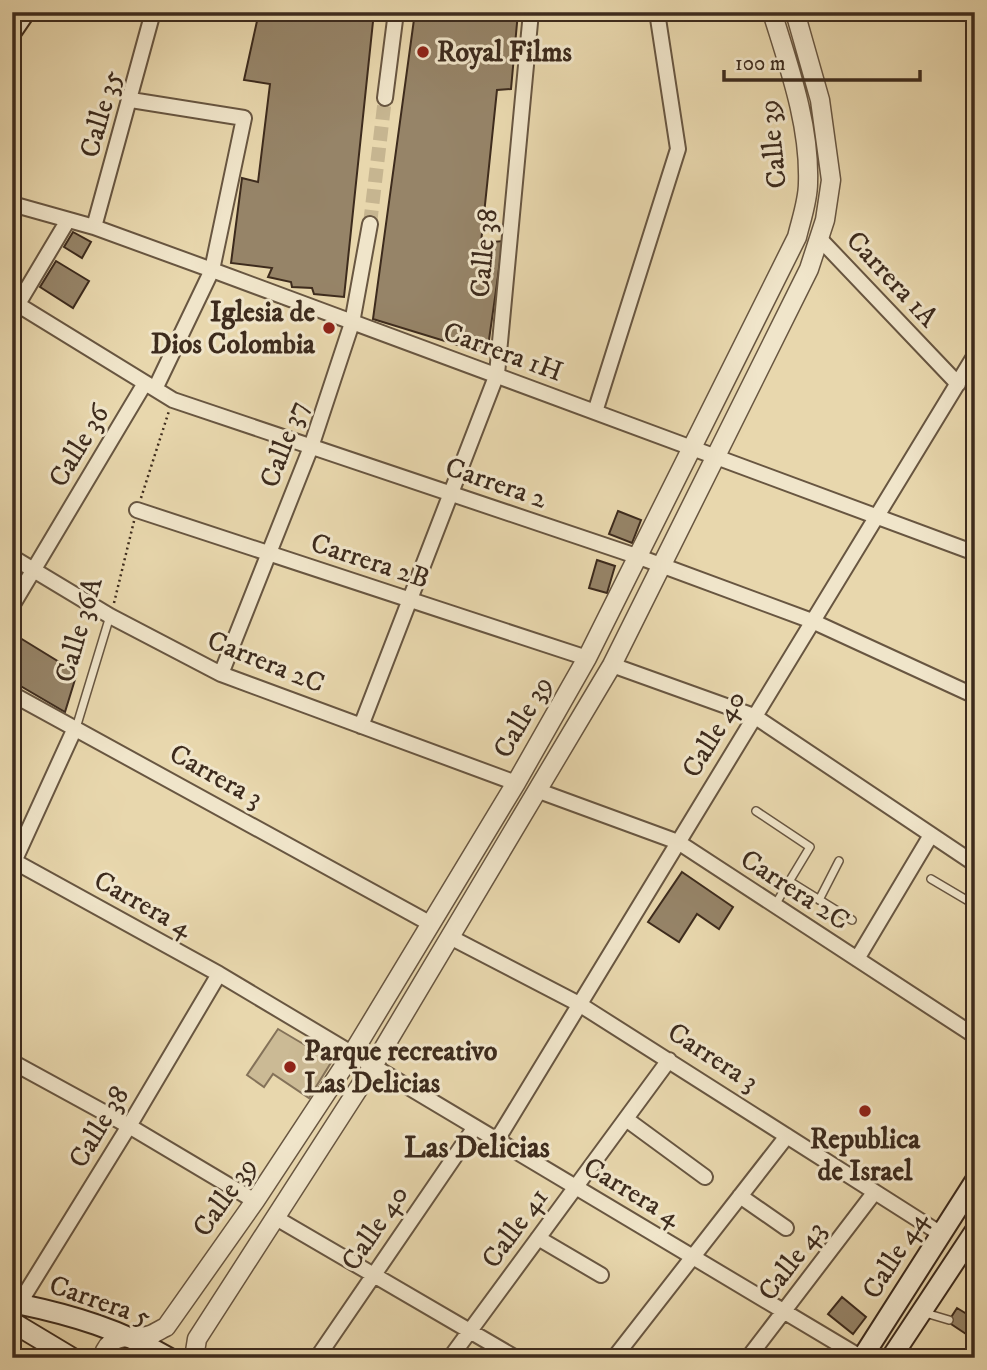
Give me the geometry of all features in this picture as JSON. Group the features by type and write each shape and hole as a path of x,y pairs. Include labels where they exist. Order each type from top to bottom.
{"main road":[{"path":"12,31 25,12"},
{"name":"Calle 44","path":"862,1358 975,1181"},
{"name":"Calle 44","path":"891,1358 971,1243"},
{"name":"Carrera 5","path":"14,1309 65,1313 127,1336 169,1358"},
{"name":"Carrera 5","path":"14,1309 72,1358"}],"street":[{"name":"Calle 35","path":"94,228 153,12"},
{"path":"385,98 396,12"},
{"name":"Calle 38","path":"361,726 497,374 531,12"},
{"path":"595,412 678,149 657,12"},
{"name":"Calle 39","path":"127,1336 149,1336 166,1327 255,1201 352,1054 516,783 587,658 797,237 808,185 799,103 772,12"},
{"name":"Calle 39","path":"194,1358 197,1339 373,1066 612,665 809,270 825,220 831,180 820,100 795,12"},
{"path":"131,100 244,118 212,270 150,386"},
{"path":"799,103 820,100"},
{"name":"Carrera 1H","path":"12,204 94,228 212,270 975,553"},
{"path":"14,306 68,220"},
{"name":"Calle 37","path":"221,674 311,447 352,323 370,224"},
{"name":"Carrera 1A","path":"819,238 958,384"},
{"name":"Carrera 2","path":"14,306 173,400 639,557 812,621 975,695"},
{"name":"Calle 40","path":"497,1140 975,355"},
{"name":"Calle 36","path":"12,606 150,386"},
{"name":"Carrera 2B","path":"137,510 587,658"},
{"name":"Carrera 2C","path":"12,557 110,616 221,674 516,783"},
{"path":"612,665 754,716 975,864"},
{"name":"Carrera 3","path":"12,694 430,924"},
{"name":"Calle 36A","path":"13,862 75,728"},
{"name":"Carrera 2C","path":"539,791 678,842 975,1036"},
{"path":"857,959 931,835"},
{"name":"Carrera 4","path":"13,862 219,974 862,1358"},
{"name":"Carrera 3","path":"450,937 579,1004 940,1234"},
{"name":"Calle 38","path":"14,1309 129,1126 219,974"},
{"name":"Calle 41","path":"450,1358 669,1060"},
{"path":"12,1062 129,1126 255,1201"},
{"path":"626,1119 705,1177"},
{"name":"Calle 40","path":"317,1358 475,1127"},
{"path":"614,1358 787,1136"},
{"name":"Calle 43","path":"748,1358 874,1193"},
{"path":"740,1196 786,1228"},
{"path":"276,1218 516,1358"},
{"path":"538,1238 601,1275"},
{"path":"102,1358 110,1344 127,1336"}],"lane":[{"name":"Calle 36A","path":"75,728 110,616"},
{"path":"756,811 810,847 774,905"},
{"path":"819,900 839,862"},
{"path":"931,879 975,905"},
{"path":"789,881 852,920"},
{"path":"921,1312 949,1320"}],"path":[{"name":"Calle 36A","path":"110,616 137,510 173,400"}],"shaded area":[{"name":"Parque recreativo Las Delicias","path":"278,1029 332,1061 309,1098 273,1074 264,1087 247,1075"}],"building":[{"path":"259,12 374,12 344,297 314,294 312,288 292,287 291,282 268,277 272,268 231,263 242,178 258,182 270,84 244,80"},
{"path":"415,12 518,12 511,89 497,90 481,243 503,241 487,354 373,319"},
{"path":"73,232 91,242 82,258 64,247"},
{"path":"56,261 89,281 73,308 40,287"},
{"path":"618,511 641,520 632,543 609,534"},
{"path":"597,560 615,566 607,593 589,588"},
{"path":"12,633 77,673 65,712 12,681"},
{"path":"682,872 733,907 719,929 697,914 679,942 648,922"},
{"path":"894,1250 904,1258 897,1268 887,1259"},
{"path":"842,1297 866,1317 853,1334 828,1314"},
{"path":"957,1308 975,1319 975,1340 948,1322"}],"tunnel":[{"path":"370,224 385,98"}],"place":[{"name":"Royal Films","path":"423,52"},
{"name":"Iglesia de Dios Colombia","path":"329,328"},
{"name":"Parque recreativo Las Delicias","path":"290,1067"},
{"name":"Republica de Israel","path":"865,1111"}],"district":[{"name":"Las Delicias","path":"477,1148"}]}
